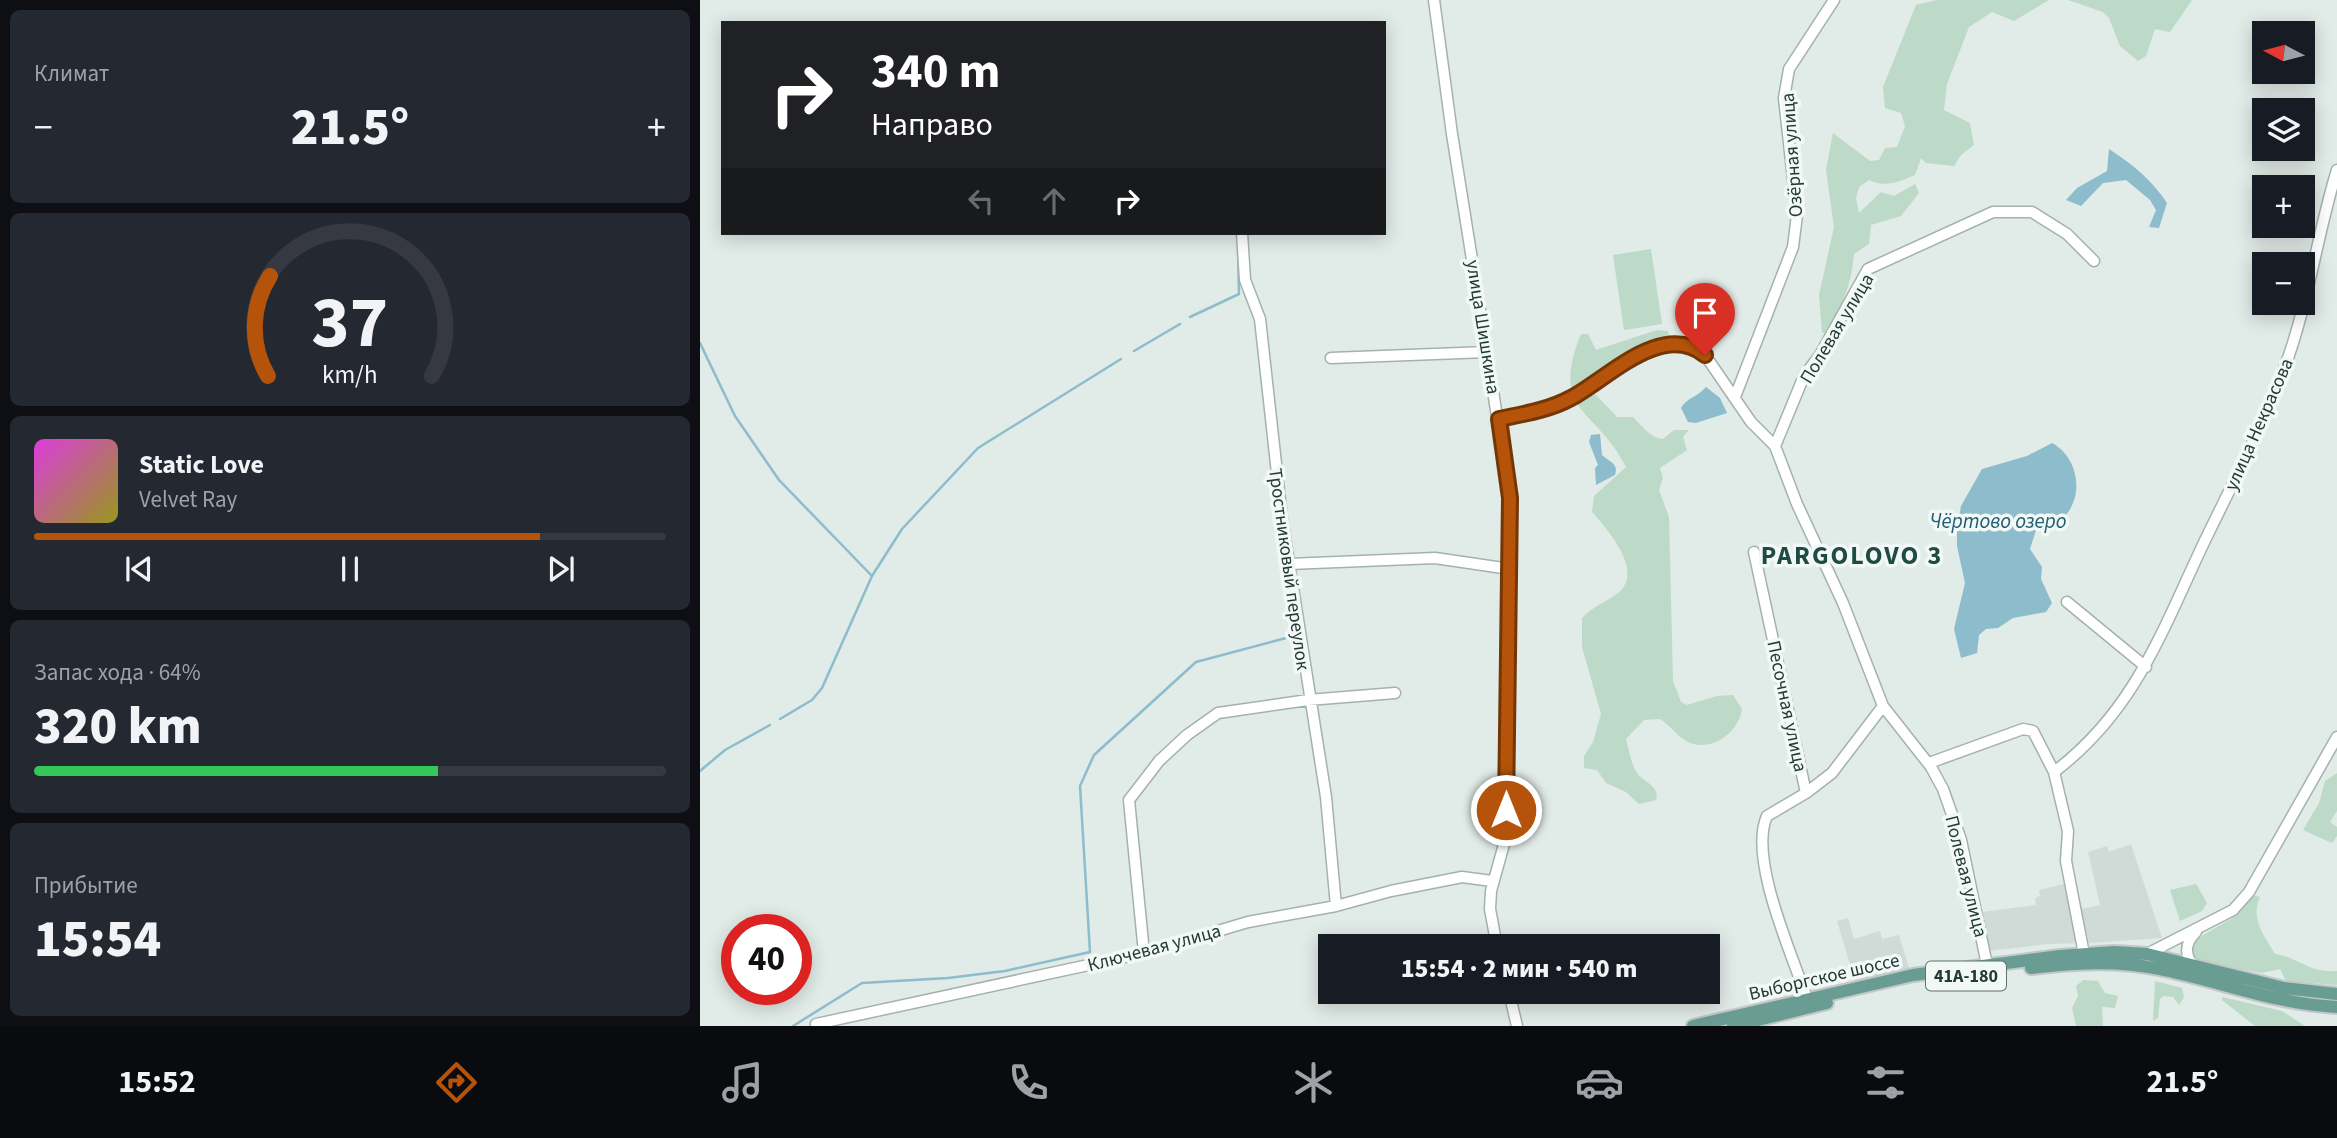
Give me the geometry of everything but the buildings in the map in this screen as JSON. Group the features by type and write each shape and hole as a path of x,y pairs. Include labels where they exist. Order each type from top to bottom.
{"main road":[{"name":"Выборгское шоссе","path":"1693,1026 1913,975 2084,954 2147,954 2284,988 2337,994"},
{"name":"Выборгское шоссе","path":"1733,1026 1916,982 2085,963 2113,963 2160,969 2280,1000 2337,1007"}],"street":[{"name":"улица Шишкина","path":"1434,0 1452,134 1510,498 1506,837 1492,881 1490,909 1495,934"},
{"name":"Озёрная улица","path":"1735,397 1793,247 1797,215 1784,98 1789,69 1834,0"},
{"name":"улица Некрасова","path":"2054,772 2079,753 2108,724 2146,667 2288,357 2337,170"},
{"name":"Полевая улица","path":"1987,965 1961,840 1943,789 1902,727 1883,706 1843,603 1797,504 1775,446 1804,376 1820,355 1868,269 1993,212 2032,212 2067,234 2094,261"},
{"name":"Тростниковый переулок","path":"1242,235 1245,280 1260,319 1289,564 1308,700 1326,797 1336,906"},
{"path":"1499,419 1561,402 1628,359 1679,345 1696,347 1705,355 1751,422 1775,446"},
{"path":"1331,358 1488,352"},
{"name":"Песочная улица","path":"1754,552 1806,793 1767,816 1760,848 1766,877 1807,999"},
{"path":"1289,564 1435,558 1510,569"},
{"path":"2067,602 2146,667"},
{"path":"1144,953 1129,800 1158,761 1218,713 1308,700 1395,692"},
{"path":"1806,793 1832,773 1883,706"},
{"path":"1928,763 2023,729 2033,731 2054,772 2068,831 2066,861 2084,954"},
{"path":"2147,954 2233,910 2249,892 2337,737"},
{"name":"Ключевая улица","path":"816,1024 1144,953 1248,922 1336,906 1462,877 1492,881"},
{"path":"2193,966 2186,955 2186,946 2201,927"},
{"path":"1512,1004 1517,1026"}],"shaded area":[{"path":"2131,844 2162,938 2089,943 2081,909 2100,905 2088,852 2107,846 2109,852"},
{"path":"2068,883 2083,943 1988,951 1982,912 2036,905 2035,898 2040,896 2039,890"},
{"path":"1848,918 1854,939 1880,931 1882,939 1899,935 1909,968 1855,981 1837,921"}],"green space":[{"path":"1937,0 2049,0 2014,21 1992,12 1969,27 1947,84 1944,110 1970,123 1974,145 1961,155 1954,166 1926,163 1921,158 1915,175 1887,184 1869,180 1859,187 1856,198 1859,213 1881,192 1894,196 1915,184 1919,193 1901,216 1871,225 1869,244 1854,254 1845,296 1827,334 1822,332 1819,295 1834,227 1826,170 1833,133 1870,161 1879,160 1885,148 1897,147 1905,126 1901,113 1885,108 1883,87 1916,5"},
{"path":"2068,0 2192,0 2170,32 2155,29 2146,56 2138,61 2120,46 2109,18 2103,12"},
{"path":"1651,249 1662,324 1624,330 1613,255"},
{"path":"1657,330 1668,331 1669,338 1600,369 1582,391 1596,395 1617,417 1633,417 1646,431 1658,438 1663,439 1674,430 1689,430 1683,437 1687,450 1660,468 1663,478 1659,490 1669,517 1673,681 1681,702 1687,705 1717,696 1733,695 1742,709 1740,718 1729,733 1722,739 1704,745 1686,741 1660,719 1644,720 1626,739 1635,769 1640,777 1654,788 1657,795 1656,800 1639,804 1626,792 1606,783 1597,770 1584,768 1584,756 1593,742 1601,714 1582,647 1582,618 1618,593 1625,584 1627,573 1621,551 1592,512 1594,496 1626,467 1614,447 1580,408 1573,395 1570,380 1581,334 1588,334 1596,350"},
{"path":"2337,773 2337,811 2330,822 2337,827 2337,836 2332,843 2303,830 2319,803 2325,781"},
{"path":"2196,884 2207,903 2202,911 2180,921 2170,890"},
{"path":"2253,895 2260,897 2257,920 2275,954 2319,970 2337,971 2337,985 2286,981 2280,969 2262,973 2197,961 2191,955 2191,942 2231,919"},
{"path":"2083,980 2098,981 2105,993 2118,996 2115,1008 2102,1007 2103,1026 2076,1026 2072,1008 2078,996 2076,986"},
{"path":"2155,981 2182,988 2184,997 2179,1005 2173,997 2164,996 2160,999 2158,1018 2153,1021"},
{"path":"2222,997 2282,1011 2305,1026 2255,1026 2222,1000"}],"water":[{"path":"2109,149 2141,173 2167,203 2159,228 2149,227 2156,210 2150,200 2126,180 2103,183 2081,206 2066,200 2077,188 2107,171"},
{"path":"1706,387 1720,398 1727,413 1696,423 1688,422 1681,408"},
{"path":"1600,434 1602,455 1614,465 1616,471 1615,475 1596,485 1595,468 1598,465 1589,442 1591,435"},
{"name":"Чёртово озеро","path":"2052,443 2060,448 2071,464 2075,473 2076,492 2074,502 2066,515 2036,530 2030,549 2042,567 2041,579 2052,603 2046,612 2013,618 1998,628 1986,629 1979,635 1977,653 1961,658 1954,629 1965,583 1957,546 1961,506 1982,469 2027,456"}],"waterway":[{"path":"1190,317 1239,294 1238,250"},
{"path":"1134,351 1180,324"},
{"path":"700,343 735,416 779,480 872,576"},
{"path":"780,719 812,700 822,688 872,576 902,529 978,448 1121,359"},
{"path":"793,1026 862,983 948,978 1005,971 1090,952 1080,786 1094,755 1196,662 1286,638"},
{"path":"700,771 725,750 770,725"}],"district":[{"name":"PARGOLOVO 3","path":"1852,555"}],"route":[{"path":"1506,810 1510,498 1499,419 1551,407 1571,398 1628,359 1657,349 1679,345 1696,347 1705,355"}]}
